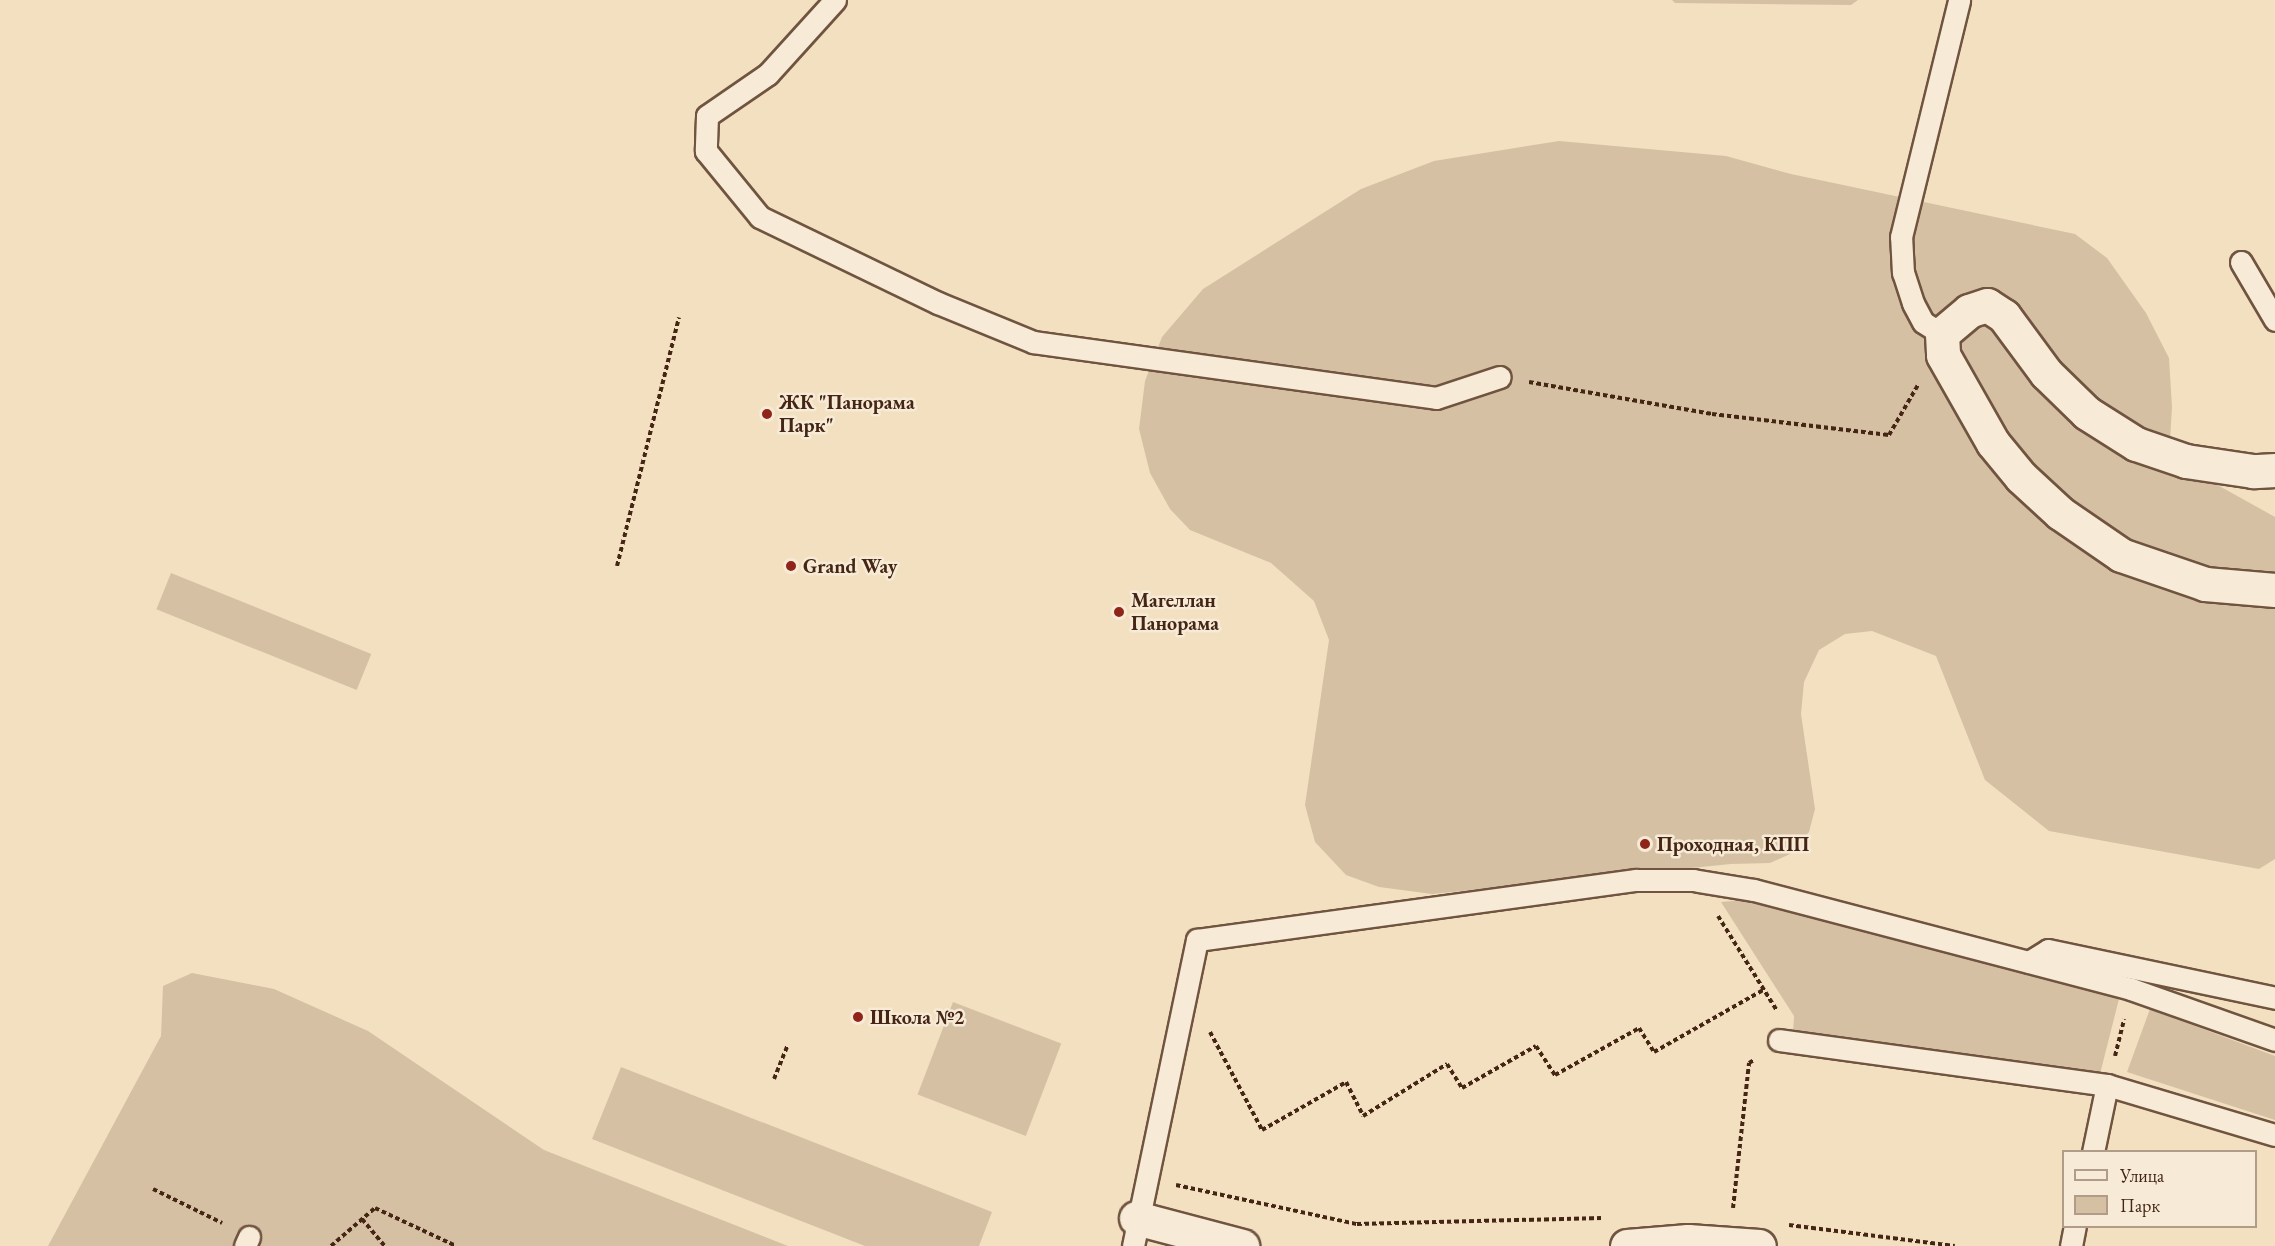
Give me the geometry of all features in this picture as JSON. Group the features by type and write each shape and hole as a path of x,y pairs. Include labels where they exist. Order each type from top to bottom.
{"street":[{"path":"2275,470 2253,471 2186,461 2136,444 2087,413 2046,373 2004,316 1987,305 1969,311 1941,340 1958,386 1993,443 2021,477 2060,513 2121,555 2205,584 2275,590"},
{"path":"1135,1232 1242,1246"},
{"path":"1627,1246 1769,1235"}],"lane":[{"path":"835,0 768,74 707,116 706,151 760,217 938,303 1033,342 1436,398 1500,377"},
{"path":"1941,340 1923,322 1913,303 1903,273 1901,237 1959,0"},
{"path":"2241,262 2275,320"},
{"path":"1135,1232 1197,940 1636,880 1693,880 1754,890 2131,989 2275,1040"},
{"path":"2029,962 2048,950 2275,998"},
{"path":"1779,1040 2108,1085 2275,1136"},
{"path":"2092,1150 2108,1085"},
{"path":"2071,1246 2076,1228"}],"path":[{"path":"617,566 679,318"},
{"path":"1500,377 1712,414 1889,435 1941,340"},
{"path":"1712,907 1782,1018 1779,1040 1749,1064 1731,1217"},
{"path":"2108,1085 2131,989"},
{"path":"1204,1021 1262,1130 1346,1082 1363,1116 1448,1065 1462,1088 1536,1046 1555,1075 1639,1028 1654,1052 1763,990"},
{"path":"774,1079 787,1047"},
{"path":"1147,1179 1358,1224 1607,1218"},
{"path":"153,1189 247,1241"},
{"path":"331,1246 375,1208 456,1246"},
{"path":"362,1219 385,1246"},
{"path":"1769,1235 1955,1246"}],"green space":[{"path":"1672,0 1858,0 1851,5 1675,3"},
{"path":"1559,141 1726,156 1791,174 2075,234 2107,258 2146,313 2169,358 2172,407 2169,458 2275,517 2275,859 2259,869 2049,831 1985,780 1936,656 1872,631 1845,634 1819,650 1804,682 1801,714 1815,809 1809,832 1790,854 1770,863 1731,864 1432,894 1379,887 1346,875 1315,842 1305,805 1329,640 1314,601 1271,563 1190,530 1170,509 1150,473 1139,429 1145,381 1162,337 1203,289 1361,189 1434,161"},
{"path":"171,573 371,654 357,690 156,609"},
{"path":"1753,899 2120,995 2100,1074 1793,1033 1794,1016 1721,902"},
{"path":"192,973 274,989 368,1031 544,1150 788,1246 48,1246 161,1036 163,986"},
{"path":"953,1002 1061,1044 1026,1136 918,1094"},
{"path":"2150,1009 2275,1056 2275,1120 2127,1072"},
{"path":"621,1067 992,1212 979,1246 865,1246 592,1139"}],"place":[{"name":"ЖК \"Панорама Парк\"","path":"767,414"},
{"name":"Grand Way","path":"791,566"},
{"name":"Магеллан Панорама","path":"1119,612"},
{"name":"Проходная, КПП","path":"1645,844"},
{"name":"Школа №2","path":"858,1017"}]}
